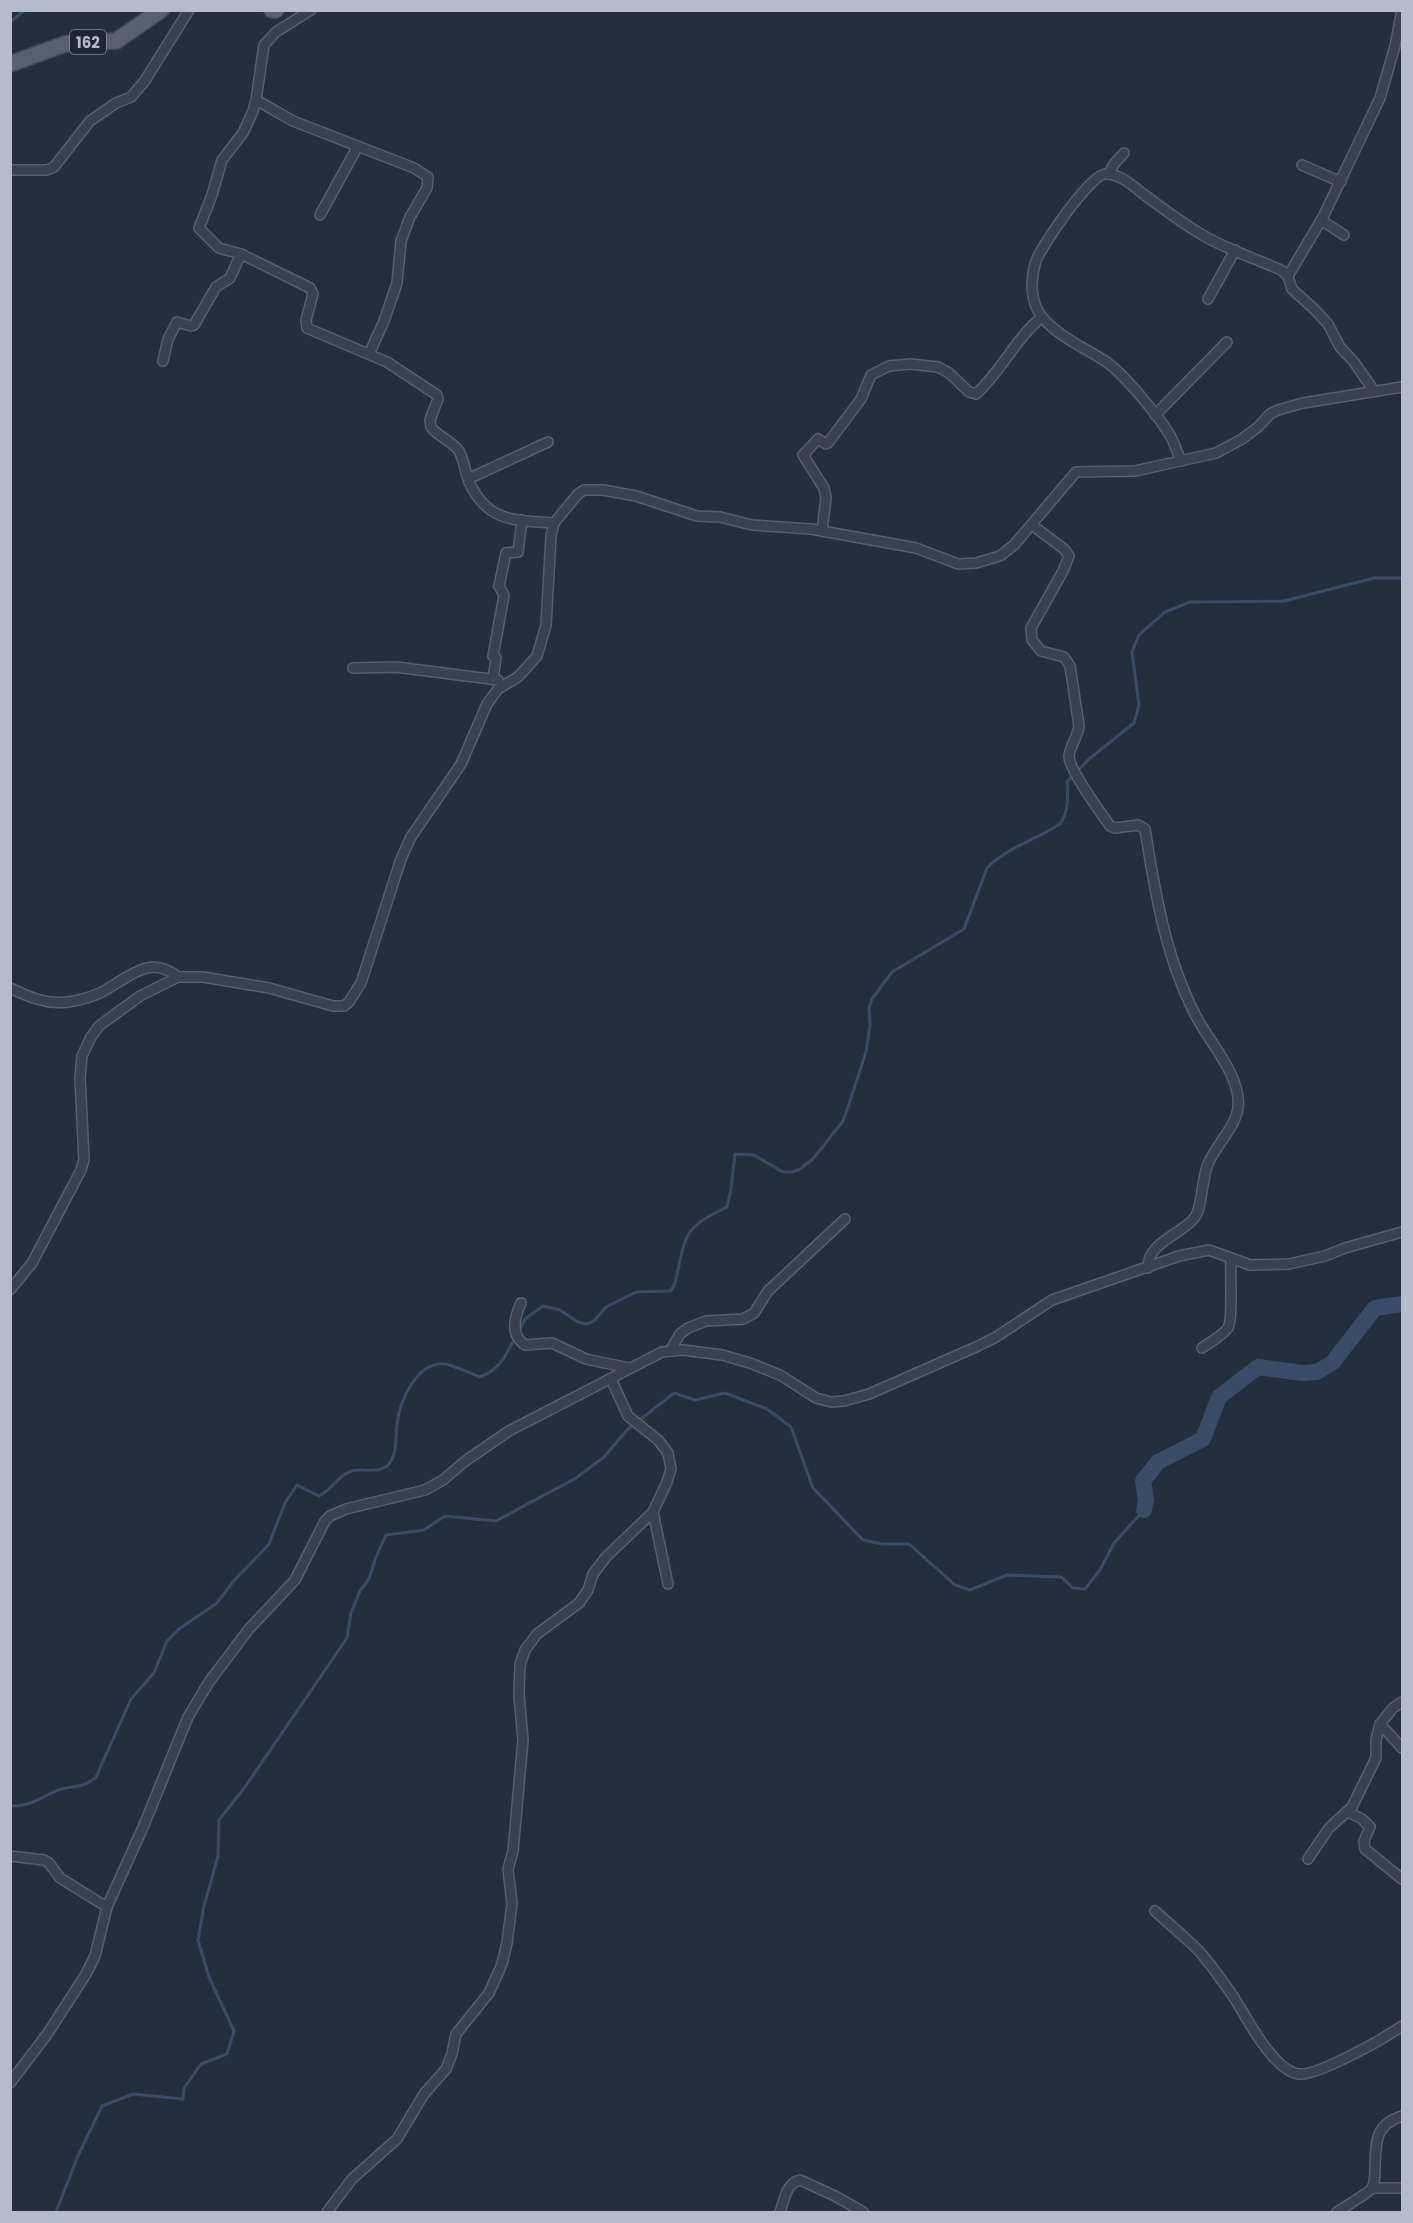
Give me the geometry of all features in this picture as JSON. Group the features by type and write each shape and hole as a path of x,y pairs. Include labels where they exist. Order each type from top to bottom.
{"main road":[{"name":"162","path":"10,64 65,44 116,41 160,10"}],"street":[{"path":"10,170 47,170 54,167 90,121 131,97 144,82 189,10"},
{"path":"311,10 276,32 267,41 262,53 256,100 243,133 222,160 199,228 219,248 242,254 311,289 313,294 306,320 307,328 387,362 437,394 438,399 430,420 431,427 458,449 474,493 486,508 497,515 554,523"},
{"path":"1288,276 1322,220 1380,98 1395,46 1401,10"},
{"path":"256,100 293,121 426,175 427,188 410,217 401,241 397,283 384,321 369,354"},
{"path":"320,215 358,146"},
{"path":"1109,174 1124,153"},
{"path":"1302,165 1341,182"},
{"path":"1181,461 1169,433 1107,363 1063,336 1042,317 1034,304 1033,272 1037,259 1058,225 1084,191 1100,175 1109,174 1126,181 1206,237 1281,270 1288,276 1292,290 1316,310 1328,324 1340,348 1354,362 1374,391"},
{"path":"1322,220 1344,235"},
{"path":"1208,299 1235,250"},
{"path":"163,361 168,339 177,322 194,325 216,287 230,278 242,254"},
{"path":"822,531 826,498 824,488 803,455 817,440 820,439 826,444 832,438 861,399 871,375 878,370 896,365 936,367 949,373 969,392 976,394 1029,327 1042,317"},
{"path":"1155,415 1227,342"},
{"path":"10,1290 32,1263 81,1170 84,1160 80,1078 86,1046 99,1026 140,996 178,977 203,976 227,979 333,1006 347,1004 361,983 406,847 460,764 487,704 498,689 518,677 534,661 544,637 551,572 551,536 554,523 578,494 591,489 636,496 697,516 720,517 752,525 822,531 916,548 947,561 966,564 1000,556 1014,545 1076,472 1135,471 1216,453 1233,445 1278,410 1402,387"},
{"path":"468,479 548,442"},
{"path":"493,679 496,658 493,656 504,595 499,586 507,554 518,552 522,520"},
{"path":"1032,525 1064,549 1069,556 1064,572 1036,616 1031,634 1034,644 1041,651 1061,656 1069,663 1079,726 1069,756 1072,765 1110,826 1115,828 1138,825 1145,829 1168,949 1197,1018 1219,1051 1237,1090 1235,1118 1208,1164 1196,1216 1155,1249 1150,1255 1148,1268"},
{"path":"352,668 396,667 509,682"},
{"path":"10,988 38,1000 65,1002 94,996 135,971 150,967 159,967 178,977"},
{"path":"670,1351 680,1334 688,1328 706,1321 743,1319 754,1313 768,1291 845,1219"},
{"path":"10,2083 48,2033 86,1974 99,1947 107,1907 144,1825 188,1717 209,1682 249,1629 296,1580 327,1518 346,1509 425,1490 443,1480 464,1462 509,1431 629,1368 670,1351 683,1350 722,1355 750,1363 780,1376 816,1398 831,1402 844,1401 868,1394 976,1347 996,1337 1053,1300 1194,1251 1212,1250 1257,1266 1289,1264 1325,1256 1402,1232"},
{"path":"1202,1348 1230,1325 1231,1258"},
{"path":"521,1304 515,1317 515,1329 518,1340 525,1345 552,1344 586,1359 629,1368"},
{"path":"327,2212 352,2179 397,2139 424,2094 446,2069 456,2034 489,1993 502,1964 510,1929 512,1904 508,1869 513,1851 523,1740 519,1695 520,1665 525,1650 537,1634 579,1603 588,1590 593,1574 606,1557 653,1512 667,1482 671,1469 664,1446 628,1416 611,1379"},
{"path":"653,1512 668,1584"},
{"path":"1308,1858 1329,1828 1348,1812 1376,1758 1376,1740 1380,1725 1393,1708 1402,1702"},
{"path":"1380,1725 1402,1748"},
{"path":"1348,1812 1362,1819 1371,1828 1364,1841 1365,1849 1402,1879"},
{"path":"10,1856 44,1860 60,1878 107,1907"},
{"path":"1155,1911 1199,1952 1234,1998 1268,2049 1284,2067 1293,2073 1305,2074 1323,2068 1402,2026"},
{"path":"1372,2188 1376,2149 1382,2126 1402,2116"},
{"path":"780,2212 790,2186 794,2181 800,2180 835,2196 862,2212"},
{"path":"1337,2212 1372,2188 1402,2188"}],"waterway":[{"path":"10,22 25,10"},
{"path":"518,1333 525,1319 543,1306 560,1310 578,1322 587,1324 594,1321 606,1307 636,1292 670,1291 676,1282 687,1237 697,1224 727,1207 735,1154 754,1155 783,1172 800,1169 813,1159 843,1121 866,1052 870,1025 869,1008 872,999 892,972 964,929 987,868 1012,849 1060,824 1068,798 1067,782 1089,759 1134,723 1139,705 1132,652 1139,635 1165,612 1190,602 1284,601 1374,578 1402,578"},
{"path":"1144,1510 1146,1500 1143,1481 1158,1462 1203,1439 1219,1397 1258,1367 1302,1373 1317,1372 1332,1363 1375,1308 1402,1304"},
{"path":"10,1806 29,1804 61,1789 87,1783 96,1777 131,1699 154,1673 167,1641 179,1629 217,1603 233,1582 269,1544 285,1503 297,1485 319,1496 347,1473 384,1468 391,1461 395,1451 401,1405 418,1376 426,1369 445,1364 480,1377 497,1366 505,1357 515,1338"},
{"path":"56,2212 77,2158 102,2106 133,2094 183,2099 184,2088 201,2064 227,2054 234,2031 209,1977 198,1940 204,1906 218,1856 219,1820 245,1787 347,1638 351,1613 360,1591 369,1579 386,1535 424,1530 445,1516 496,1521 576,1478 604,1457 627,1430 674,1393 695,1400 725,1393 767,1409 791,1427 813,1488 863,1540 882,1544 909,1544 955,1585 970,1590 1007,1575 1061,1577 1073,1588 1085,1589 1100,1570 1114,1543 1144,1510"}]}
